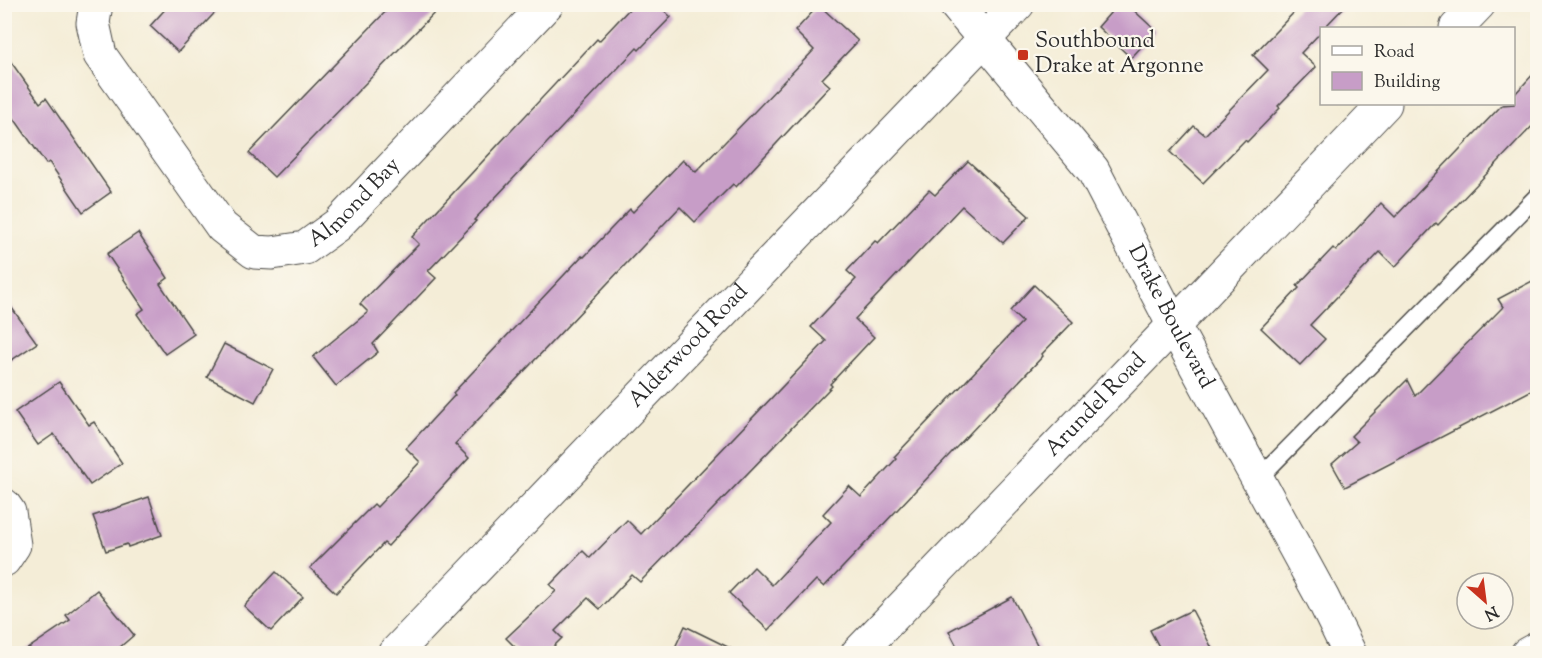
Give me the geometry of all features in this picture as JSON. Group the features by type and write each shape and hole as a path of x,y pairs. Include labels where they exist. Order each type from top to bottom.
{"street":[{"name":"Almond Bay","path":"96,4 93,24 100,55 222,227 254,252 272,253 305,248 337,225 547,4"},
{"name":"Drake Boulevard","path":"955,4 1093,170 1174,326 1323,599 1350,654"},
{"name":"Alderwood Road","path":"394,654 1018,4"},
{"path":"1457,27 1479,4"},
{"name":"Arundel Road","path":"857,654 1384,105"},
{"path":"4,505 9,512 14,545 4,560"},
{"path":"1527,654 1538,648"}],"lane":[{"path":"1257,480 1538,195"}],"building":[{"path":"170,4 223,4 178,52 150,26"},
{"path":"393,4 443,4 274,177 249,153"},
{"path":"634,4 657,4 671,17 639,50 637,48 474,220 476,221 428,271 436,278 373,344 378,352 336,386 313,357 368,312 360,304 419,244 412,237 597,39 599,41"},
{"path":"1118,4 1127,4 1156,31 1131,58 1098,27"},
{"path":"1302,4 1347,4 1325,27 1320,27 1320,33 1301,53 1316,67 1247,142 1245,140 1203,183 1170,152 1194,126 1205,135 1268,70 1253,55"},
{"path":"819,5 858,41 822,79 830,86 736,187 733,184 695,222 680,207 455,444 469,458 388,546 384,543 336,593 310,568 374,504 377,507 420,462 406,448 455,395 453,393 582,256 584,257 630,209 633,212 683,160 696,172 814,50 795,31"},
{"path":"4,52 40,103 46,98 111,192 83,212 49,162 46,164 4,104"},
{"path":"1538,69 1538,120 1395,267 1380,252 1310,325 1325,339 1300,365 1261,328 1333,248 1336,251 1381,203 1395,217 1502,105 1515,105 1515,94"},
{"path":"968,161 1029,216 1003,243 962,206 855,319 874,337 830,384 832,386 686,537 640,582 632,575 600,609 588,598 555,631 562,638 546,654 522,654 506,638 556,591 550,585 583,551 590,558 627,520 641,534 826,341 811,327 856,279 847,271 875,241 878,243 929,190 935,195"},
{"path":"138,233 168,278 160,284 194,334 165,354 137,314 144,309 107,254"},
{"path":"1538,278 1538,387 1345,487 1332,464 1357,442 1351,436 1407,380 1415,396 1503,307 1498,299"},
{"path":"1034,285 1073,322 824,587 816,580 768,630 729,593 754,567 772,585 831,522 823,514 849,486 861,497 896,459 894,457 1022,322 1010,311"},
{"path":"4,297 37,343 4,365"},
{"path":"224,344 273,369 255,402 207,377"},
{"path":"59,382 89,425 94,422 122,463 90,485 54,434 38,445 15,412"},
{"path":"149,497 162,535 128,547 127,544 106,551 93,516"},
{"path":"276,572 303,597 271,631 244,606"},
{"path":"97,590 134,635 112,654 20,654 70,620 66,615"},
{"path":"1012,597 1042,654 961,654 949,631"},
{"path":"1192,610 1215,654 1163,654 1150,630"},
{"path":"685,626 742,654 672,654"}],"place":[{"name":"Southbound Drake at Argonne","path":"1023,55"}]}
